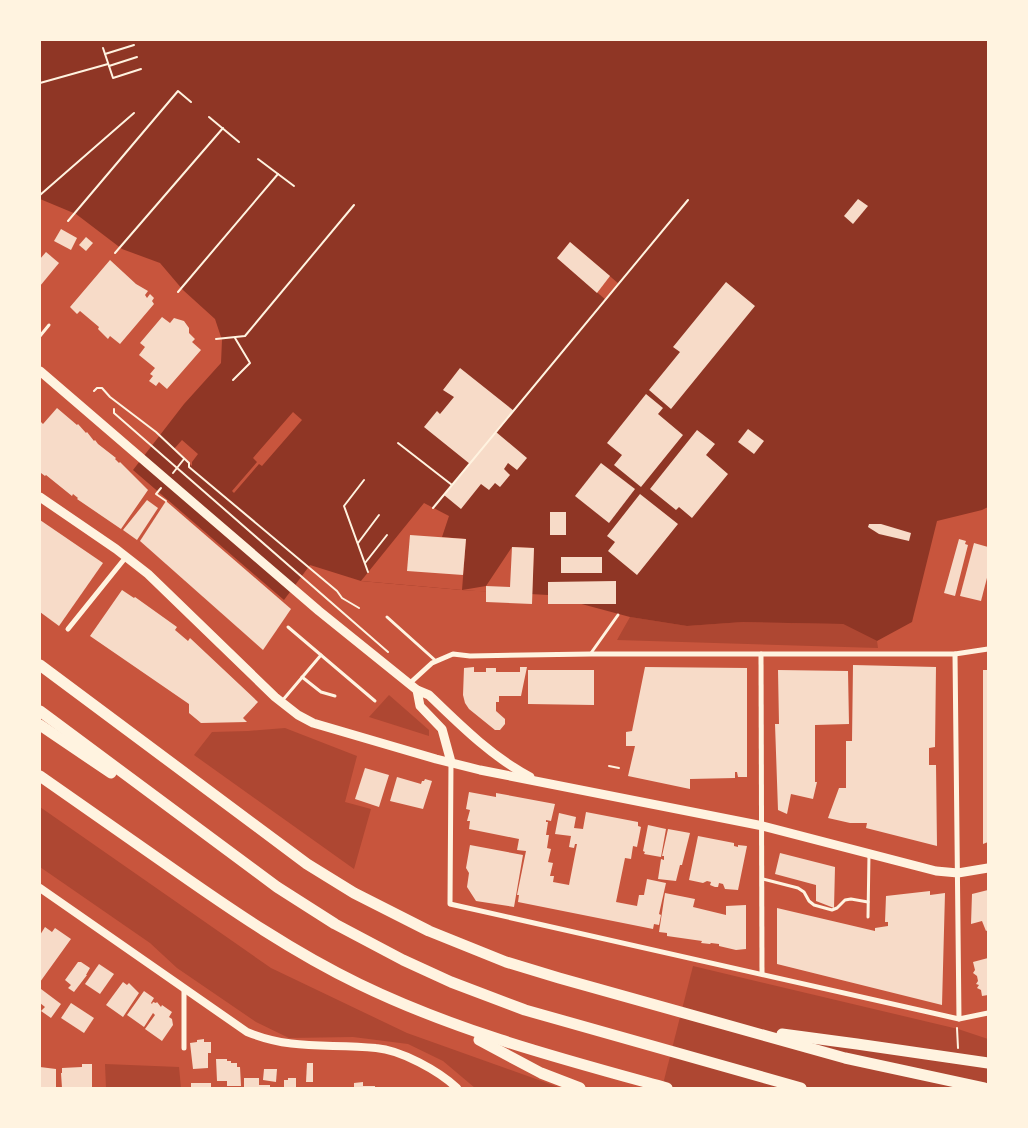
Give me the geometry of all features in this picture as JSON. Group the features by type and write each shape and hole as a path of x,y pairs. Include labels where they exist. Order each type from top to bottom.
{"highway":[{"path":"40,659 69,686"},
{"path":"40,665 307,864 354,893 403,919 454,942 524,968 844,1058 984,1088"},
{"path":"40,707 55,722"},
{"path":"40,711 239,860"},
{"path":"40,725 296,900 355,936 403,960 443,979 525,1010 800,1088"},
{"path":"40,776 239,915 324,966 383,996 447,1022 519,1047 667,1088"},
{"path":"447,1022 541,1073 580,1088"},
{"path":"743,1030 988,1063"}],"main road":[{"path":"40,371 319,611 409,684 429,695 504,762 539,782"},
{"path":"40,497 148,574 281,701 298,715 313,723 451,762 539,782 763,826 936,871 958,873 988,868"},
{"path":"417,690 420,706 442,728 451,762"}],"street":[{"path":"68,629 126,557"},
{"path":"409,684 436,662 453,654 470,656 591,654 955,654 988,649"},
{"path":"761,654 762,974"},
{"path":"955,654 959,1019"},
{"path":"451,762 450,904 959,1019 988,1013"},
{"path":"40,888 247,1032 265,1039 304,1046 376,1048 394,1052 412,1059 457,1088"},
{"path":"184,988 184,1048"}],"lane":[{"path":"40,336 49,324"},
{"path":"591,654 618,615"},
{"path":"387,617 436,662"},
{"path":"288,627 375,701"},
{"path":"281,701 321,654"},
{"path":"302,677 321,692 335,696"},
{"path":"868,917 870,854"},
{"path":"762,879 798,888 804,892 809,901 814,905 832,910 844,900 851,899 868,902"}],"path":[{"path":"105,54 134,45"},
{"path":"103,48 113,78 141,69"},
{"path":"40,83 137,57"},
{"path":"68,221 178,91 191,102"},
{"path":"40,195 134,113"},
{"path":"209,117 239,142"},
{"path":"115,253 223,128"},
{"path":"258,159 294,186"},
{"path":"178,292 278,174"},
{"path":"433,508 688,200"},
{"path":"216,339 246,336 354,205"},
{"path":"233,380 250,363 235,338"},
{"path":"94,391 97,388 102,388 110,397 158,434 189,463 189,467 337,591 342,598 359,608"},
{"path":"114,409 114,413 393,656"},
{"path":"398,443 452,485"},
{"path":"364,480 344,506 368,572"},
{"path":"358,543 380,515"},
{"path":"365,563 387,535"},
{"path":"609,766 619,768"},
{"path":"958,1028 958,1049"}],"shaded area":[{"path":"40,40 988,40 988,507 937,521 912,622 877,641 843,624 743,622 687,626 630,617 548,595 361,581 310,565 284,600 133,470 184,404 221,363 222,340 215,319 183,290 160,263 122,249 76,214 40,199"},
{"path":"630,617 687,626 743,622 843,624 877,641 878,648 617,640"},
{"path":"389,695 429,730 429,736 369,717"},
{"path":"285,728 357,756 345,802 371,809 354,869 194,755 212,732"},
{"path":"40,807 271,968 407,1033 561,1088 475,1088 443,1061 408,1044 353,1037 289,1038 256,1022 177,968 150,943 40,867"},
{"path":"693,966 958,1029 988,1039 988,1088 662,1088"},
{"path":"105,1064 179,1067 181,1088 106,1088"}],"pier":[{"path":"570,242 619,284 606,300 557,258"},
{"path":"293,412 302,420 262,466 259,464 234,493 232,491 257,462 253,458"},
{"path":"182,440 198,454 192,462 192,466 174,449"},
{"path":"424,503 449,516 442,537 466,539 462,590 361,581"},
{"path":"512,547 534,548 532,595 462,590 486,586"}],"building":[{"path":"858,199 868,206 853,224 844,216"},
{"path":"61,229 77,238 71,250 54,241"},
{"path":"86,237 93,243 86,251 79,245"},
{"path":"570,242 610,276 597,293 557,258"},
{"path":"46,252 59,263 40,286 40,259"},
{"path":"110,260 136,284 148,291 145,295 147,298 150,294 154,298 152,301 154,304 120,344 110,336 108,339 98,329 99,327 80,311 77,314 70,307"},
{"path":"726,282 755,306 671,409 649,390 680,352 673,347"},
{"path":"162,317 170,323 174,318 184,321 189,328 189,333 195,339 192,342 201,350 167,389 159,382 156,386 149,381 153,376 150,374 155,368 139,355 145,347 140,343"},
{"path":"460,368 514,411 496,432 527,458 517,470 508,463 504,469 510,475 500,487 495,483 489,490 481,484 461,509 444,495 470,464 424,427 437,411 440,414 454,397 443,390"},
{"path":"646,394 663,408 658,414 683,435 641,487 614,465 622,455 607,443"},
{"path":"57,408 116,458 148,490 121,529 41,473 40,421 43,424"},
{"path":"748,429 764,441 754,454 738,442"},
{"path":"697,430 715,444 706,455 728,474 692,518 679,507 676,510 650,489"},
{"path":"601,463 635,489 609,523 575,496"},
{"path":"640,494 678,524 637,575 608,551 615,542 607,536"},
{"path":"147,500 158,508 137,540 123,530"},
{"path":"166,501 291,609 263,650 140,541"},
{"path":"550,512 566,512 566,535 550,535"},
{"path":"40,520 103,563 59,626 40,612"},
{"path":"869,524 881,524 911,533 909,541 879,534 868,527"},
{"path":"410,535 466,539 463,575 407,571"},
{"path":"959,539 966,541 965,544 968,545 955,596 944,593"},
{"path":"974,543 988,547 988,574 981,601 960,596"},
{"path":"512,547 534,548 532,604 486,602 486,586 510,587"},
{"path":"561,557 602,557 602,573 561,573"},
{"path":"616,581 616,604 548,604 548,582"},
{"path":"122,590 177,627 175,630 188,641 190,638 258,702 243,718 247,722 201,723 189,713 189,704 90,636"},
{"path":"853,665 936,667 935,747 929,748 929,765 936,765 937,846 866,828 867,823 850,823 828,818 839,788 846,788 846,741 852,741"},
{"path":"474,667 474,672 486,672 486,668 496,668 496,672 520,672 520,667 527,667 521,696 499,696 499,702 496,702 496,711 505,719 505,724 500,730 495,730 469,709 465,703 463,695 464,668"},
{"path":"645,667 747,668 747,777 738,777 737,772 735,772 735,778 690,779 690,789 628,776 635,746 626,746 626,732 632,731"},
{"path":"528,670 594,670 594,705 528,704"},
{"path":"778,670 848,671 849,724 815,725 815,782 817,782 813,799 791,794 787,814 778,810 775,724 779,724"},
{"path":"983,670 988,670 988,842 983,844"},
{"path":"365,768 389,775 379,807 355,799"},
{"path":"397,777 421,784 425,779 432,781 423,809 390,801"},
{"path":"469,792 496,797 496,793 555,804 551,821 546,820 548,822 546,835 549,835 547,848 551,849 548,862 553,863 550,876 554,876 553,882 569,885 577,844 575,844 574,848 569,847 571,836 555,834 559,813 576,817 574,828 583,829 586,812 638,822 638,826 641,827 637,847 633,846 631,859 625,858 616,902 637,906 639,895 644,895 647,879 666,883 659,914 661,915 659,925 654,924 653,929 518,902 519,895 517,895 526,851 517,850 519,839 469,829 470,821 467,821 470,810 466,809"},
{"path":"648,825 666,829 661,857 644,854"},
{"path":"668,829 690,833 676,881 658,879 661,859 664,860 664,856 662,856"},
{"path":"698,836 734,843 734,846 738,847 738,845 747,846 738,890 725,889 723,884 719,883 718,887 715,887 710,885 711,882 703,883 689,880"},
{"path":"470,845 523,855 514,907 476,901 467,887 469,873 466,868"},
{"path":"780,853 835,867 834,908 816,901 816,885 775,874"},
{"path":"988,890 988,930 986,931 982,921 971,924 972,894"},
{"path":"930,891 930,895 945,893 942,1005 777,964 777,908 875,931 875,928 888,926 888,922 885,922 886,896"},
{"path":"665,893 695,899 693,907 726,915 726,906 746,905 746,949 736,950 719,946 719,944 701,943 702,941 667,936 667,933 659,932"},
{"path":"45,927 52,932 55,928 71,939 40,982 40,935"},
{"path":"988,958 988,995 982,996 981,990 977,988 979,985 976,984 978,981 977,976 973,973 975,970 973,962"},
{"path":"78,962 90,968 74,992 68,988 71,985 65,980"},
{"path":"99,964 114,974 100,994 85,984"},
{"path":"123,982 127,985 129,983 139,993 123,1017 106,1005"},
{"path":"41,989 61,1004 51,1018 41,1011 45,1007 40,1003"},
{"path":"144,991 154,998 152,1004 157,1002 161,1007 162,1005 172,1012 169,1017 172,1019 173,1025 162,1041 145,1029 155,1015 153,1013 144,1027 127,1015"},
{"path":"71,1003 94,1018 84,1033 61,1018"},
{"path":"204,1039 204,1042 211,1042 211,1053 208,1053 208,1068 193,1069 190,1043"},
{"path":"216,1059 227,1059 231,1063 237,1063 237,1067 240,1067 241,1086 227,1086 227,1081 217,1081"},
{"path":"307,1063 313,1063 313,1082 306,1082"},
{"path":"82,1064 92,1064 92,1088 62,1088 62,1068 82,1067"},
{"path":"40,1067 56,1069 56,1088 40,1088"},
{"path":"264,1069 277,1069 276,1082 263,1080"},
{"path":"244,1078 259,1078 259,1085 270,1085 270,1088 244,1088"},
{"path":"288,1078 296,1078 296,1088 284,1088 284,1080 288,1080"},
{"path":"363,1082 363,1086 375,1086 375,1088 354,1088 354,1083"},
{"path":"191,1083 211,1083 211,1088 191,1088"}]}
